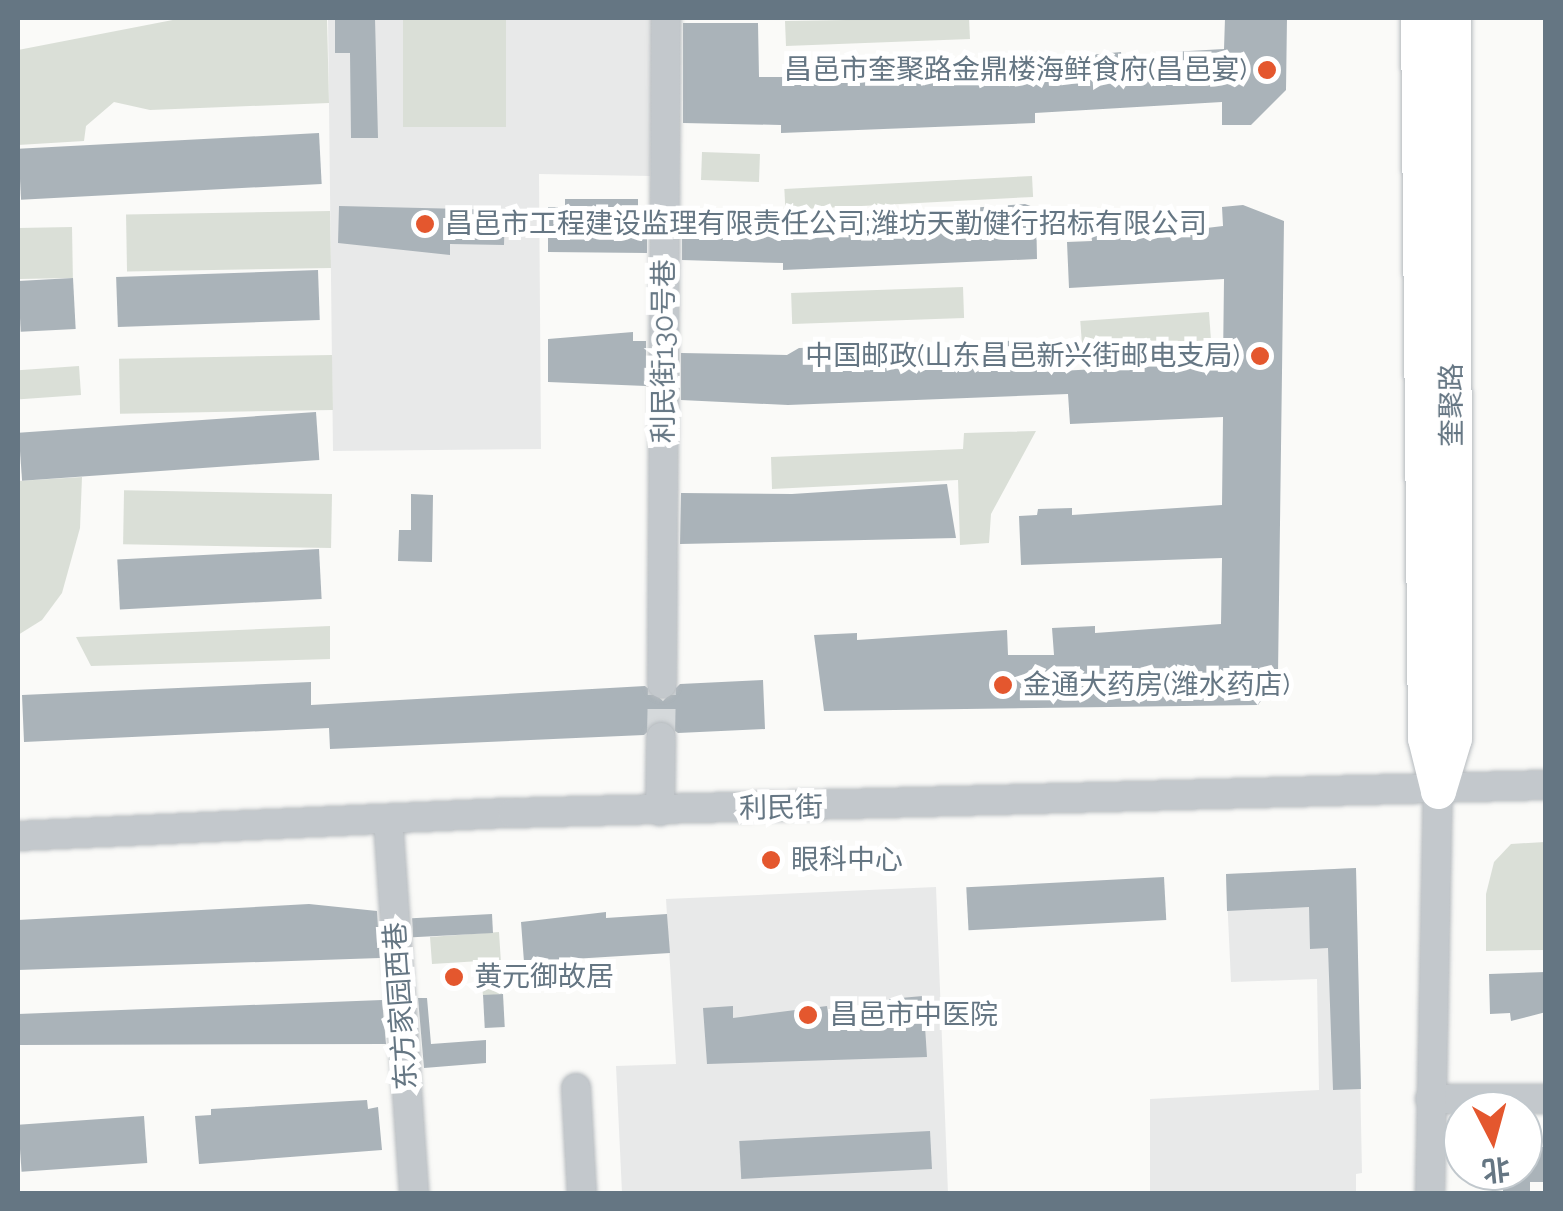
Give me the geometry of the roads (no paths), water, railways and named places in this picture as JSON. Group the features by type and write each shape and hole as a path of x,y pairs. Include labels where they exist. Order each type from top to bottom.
{"main road":[{"name":"奎聚路","path":"1418,18 1425,738 1438,791"},
{"name":"奎聚路","path":"1438,791 1454,738 1453,18"}],"street":[{"name":"利民街130号巷","path":"662,684 666,18"},
{"path":"660,810 661,737"},
{"name":"利民街","path":"18,836 388,819 1546,785"},
{"name":"奎聚路","path":"1430,1194 1438,791"},
{"name":"东方家园西巷","path":"388,819 414,1194"},
{"path":"576,1088 582,1194"},
{"path":"1430,1099 1546,1099"}],"tunnel":[{"path":"661,737 662,684"}],"place":[{"name":"昌邑市奎聚路金鼎楼海鲜食府(昌邑宴)","path":"1267,70"},
{"name":"昌邑市工程建设监理有限责任公司;潍坊天勤健行招标有限公司","path":"425,224"},
{"name":"中国邮政(山东昌邑新兴街邮电支局)","path":"1260,356"},
{"name":"金通大药房(潍水药店)","path":"1003,685"},
{"name":"眼科中心","path":"771,860"},
{"name":"黄元御故居","path":"454,977"},
{"name":"昌邑市中医院","path":"808,1015"}]}
